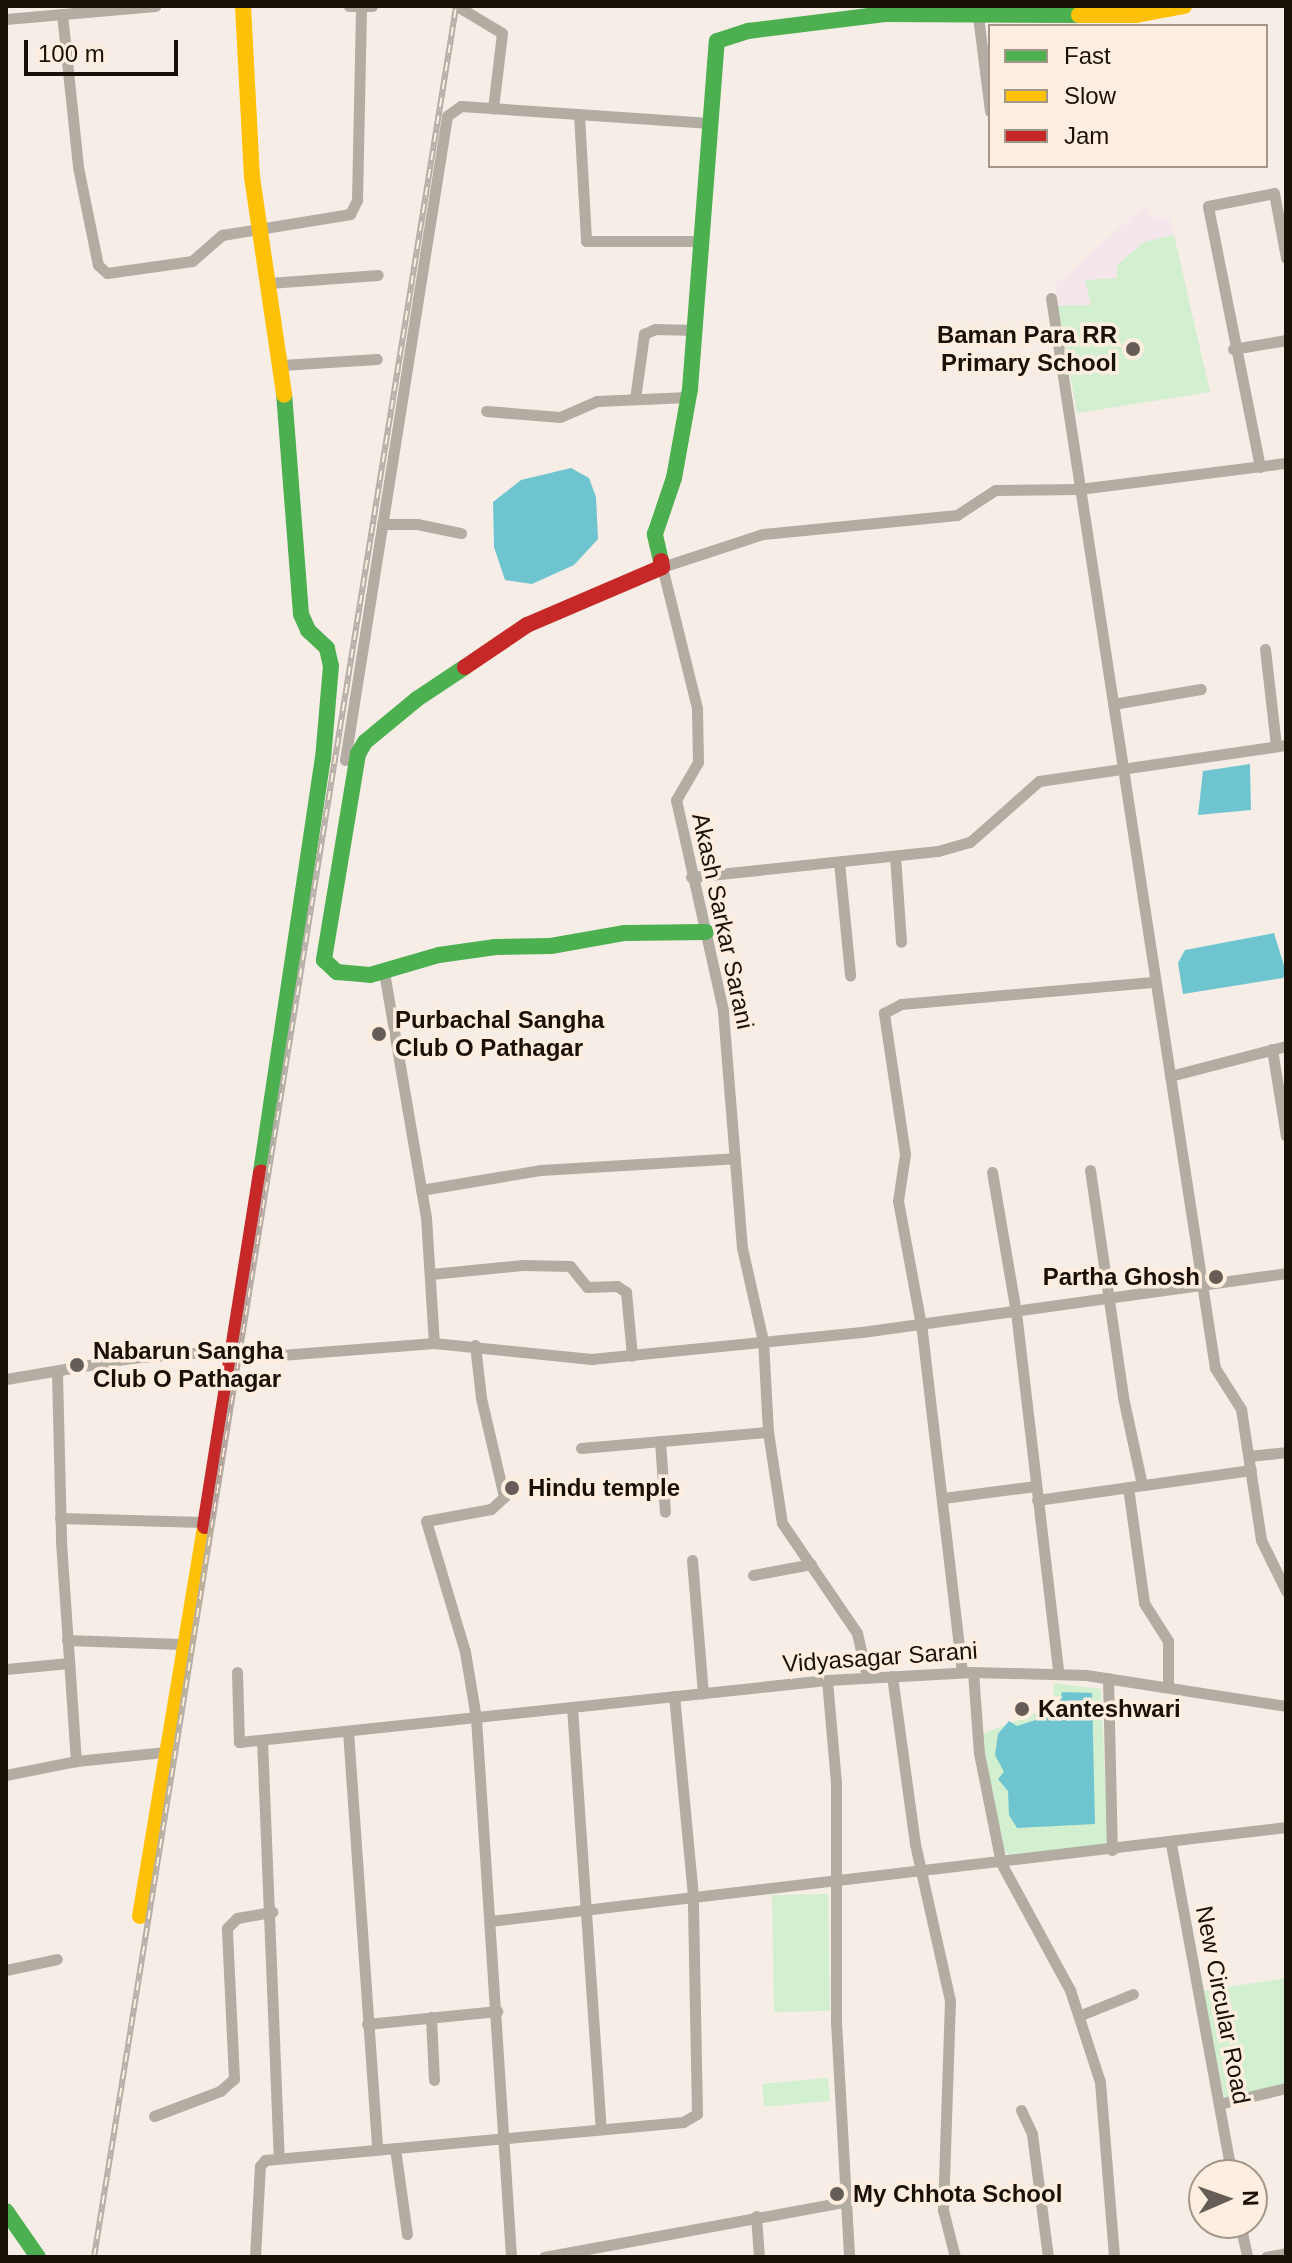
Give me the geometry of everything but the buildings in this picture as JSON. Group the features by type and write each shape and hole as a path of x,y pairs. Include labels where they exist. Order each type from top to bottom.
{"street":[{"path":"6,19 84,9 155,6"},
{"path":"140,1916 323,759 331,660 301,614 282,365 260,230 243,6"},
{"path":"349,6 372,6"},
{"path":"457,6 502,33 493,108"},
{"path":"662,567 656,524 674,478 688,397 703,241 715,48 721,37 871,10 978,16 1058,11 1136,15 1182,6"},
{"path":"62,14 78,167 101,271 192,261 222,235 344,217 354,209 361,7"},
{"path":"978,16 988,95"},
{"path":"706,932 625,933 563,944 495,947 439,955 384,972 337,972 324,960 382,524 447,116 461,106 709,123"},
{"path":"579,114 586,241 703,241"},
{"path":"1260,467 1233,349 1208,206 1274,193 1281,198 1286,258"},
{"path":"269,283 378,275"},
{"path":"1051,298 1215,1368 1241,1409 1261,1540 1286,1591"},
{"path":"635,399 644,334 655,329 696,330"},
{"path":"1233,349 1286,340"},
{"path":"282,365 377,359"},
{"path":"486,411 560,417 597,401 688,397"},
{"path":"351,761 376,730 527,625 662,567 763,534 957,515 995,490 1082,488 1286,463"},
{"path":"382,524 417,524 461,533"},
{"name":"Akash Sarkar Sarani","path":"662,567 681,631 699,732 698,762 676,800 723,1010 742,1248 763,1341 768,1432 782,1523 857,1633 867,1677"},
{"path":"691,877 895,856 970,842 1039,781 1122,766 1281,746 1265,649"},
{"path":"1113,704 1201,689"},
{"path":"323,759 351,761"},
{"path":"895,856 901,942"},
{"path":"839,862 850,975"},
{"path":"384,972 421,1190 431,1274 434,1343"},
{"path":"1114,2257 1100,2082 1081,2015 1001,1863 979,1753 921,1325 898,1201 905,1154 884,1013 901,1004 1155,982"},
{"path":"1170,1076 1286,1046"},
{"path":"1272,1049 1286,1136"},
{"path":"421,1190 541,1170 735,1158"},
{"path":"1090,1170 1107,1299 1142,1485"},
{"path":"992,1172 1016,1312 1035,1486 1062,1673"},
{"path":"431,1274 523,1265 570,1266 587,1287 617,1286 626,1292 632,1356"},
{"path":"268,1356 434,1343 475,1345 579,1359 632,1356 921,1325 1286,1273"},
{"path":"475,1345 481,1398 504,1497 491,1509 426,1521 465,1652 476,1718 506,2137 511,2257"},
{"path":"6,1379 57,1373 130,1358 231,1350"},
{"path":"57,1373 60,1518 76,1761"},
{"path":"581,1448 768,1432"},
{"path":"660,1441 665,1512"},
{"path":"1249,1456 1286,1452"},
{"path":"1037,1500 1251,1470"},
{"path":"943,1498 1035,1486"},
{"path":"1128,1487 1144,1603 1168,1641 1168,1686"},
{"path":"60,1518 203,1522"},
{"path":"692,1560 703,1694"},
{"path":"753,1575 811,1564"},
{"path":"67,1640 181,1644"},
{"path":"6,1669 69,1663"},
{"path":"237,1672 239,1742 262,1740 272,1912 279,2157"},
{"name":"Vidyasagar Sarani","path":"262,1740 827,1680 967,1672 1086,1675 1286,1706"},
{"path":"892,1676 922,1871 952,2017 943,2200 955,2257"},
{"path":"1108,1678 1112,1850"},
{"path":"827,1680 836,1783 835,1882 843,2202 849,2257"},
{"path":"255,2257 260,2166 279,2157 683,2122 699,2110 693,1896 674,1696"},
{"path":"572,1707 601,2129"},
{"path":"348,1731 377,2149"},
{"path":"6,1775 76,1761 164,1752"},
{"path":"490,1921 1171,1844 1286,1827"},
{"name":"New Circular Road","path":"1171,1844 1229,2159"},
{"path":"154,2116 220,2091 234,2079 227,1928 237,1918 272,1912"},
{"path":"6,1970 57,1959"},
{"path":"1081,2015 1133,1994"},
{"path":"367,2024 497,2011"},
{"path":"431,2017 434,2080"},
{"path":"1219,2104 1286,2088"},
{"path":"1021,2110 1032,2134 1048,2257"},
{"path":"395,2148 407,2234"},
{"path":"544,2257 584,2253 756,2216 843,2202"},
{"path":"6,2211 38,2257"},
{"path":"756,2216 759,2257"},
{"path":"1266,2257 1286,2253"}],"shaded area":[{"name":"Baman Para RR Primary School","path":"1144,206 1151,217 1170,218 1210,392 1077,413 1055,285"}],"green space":[{"name":"Baman Para RR Primary School","path":"1174,235 1210,392 1077,413 1058,306 1091,305 1085,280 1117,278 1117,265 1144,242"},
{"path":"1054,1683 1101,1689 1108,1846 1009,1856 1000,1843 982,1734 1053,1707"},
{"path":"828,1894 830,2011 774,2012 772,1895"},
{"path":"1286,1978 1286,2084 1225,2100 1201,1991"},
{"path":"828,2078 830,2101 764,2107 762,2084"}],"water":[{"path":"571,468 589,478 596,497 598,539 574,565 532,584 505,580 494,547 493,502 521,480"},
{"path":"1250,764 1251,810 1198,815 1203,771"},
{"path":"1274,933 1286,972 1283,978 1183,994 1178,963 1185,950"},
{"path":"1062,1692 1092,1693 1095,1824 1017,1828 1009,1815 1008,1791 998,1779 1004,1772 995,1755 998,1734 1009,1721 1017,1726 1057,1713"}],"railway":[{"path":"94,2257 456,6"}],"traffic: fast":[{"path":"661,561 655,534 674,478 690,389 717,41 748,31 885,14 1079,15"},
{"path":"261,1172 323,759 331,666 327,648 308,630 301,614 284,395"},
{"path":"465,667 417,699 365,742 358,754 324,960 337,972 370,975 439,955 495,947 551,946 625,933 706,932"},
{"path":"6,2211 38,2257"}],"traffic: slow":[{"path":"243,6 252,177 284,395"},
{"path":"1079,15 1136,15 1184,6"},
{"path":"140,1916 205,1526"}],"traffic: jam":[{"path":"465,667 527,625 662,567 661,561"},
{"path":"205,1526 261,1172"}],"place":[{"name":"Baman Para RR Primary School","path":"1133,349"},
{"name":"Purbachal Sangha Club O Pathagar","path":"379,1034"},
{"name":"Partha Ghosh","path":"1216,1277"},
{"name":"Nabarun Sangha Club O Pathagar","path":"77,1365"},
{"name":"Hindu temple","path":"512,1488"},
{"name":"Kanteshwari","path":"1022,1709"},
{"name":"My Chhota School","path":"837,2194"}]}
